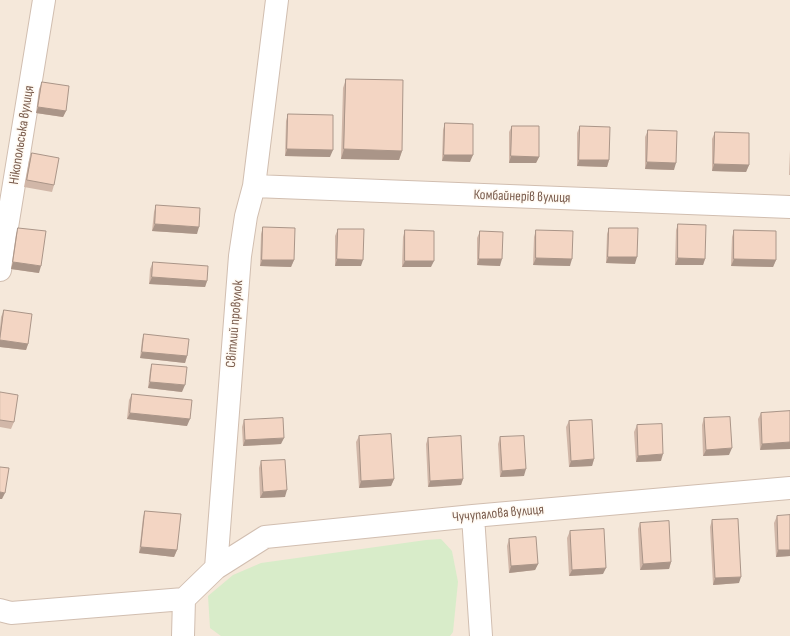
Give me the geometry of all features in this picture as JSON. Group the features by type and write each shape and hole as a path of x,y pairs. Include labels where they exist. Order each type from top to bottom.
{"street":[{"name":"Нікопольська вулиця","path":"0,270 44,0"},
{"name":"Світлий провулок","path":"216,568 240,256 246,216 254,186 277,0"},
{"name":"Комбайнерів вулиця","path":"254,186 790,207"},
{"name":"Чучупалова вулиця","path":"216,568 266,537 474,516 790,488"},
{"path":"474,516 481,636"},
{"path":"0,610 11,613 184,599 216,568"},
{"path":"183,636 184,599"}],"shaded area":[{"path":"0,0 790,0 790,636 0,636"}],"green space":[{"path":"441,539 452,551 458,582 453,632 450,636 221,636 210,628 208,596 233,575 261,563"}],"building":[{"path":"346,79 403,80 402,151 344,149"},
{"path":"42,82 69,86 66,111 38,107"},
{"path":"288,114 333,115 333,150 287,149"},
{"path":"445,123 473,124 473,155 444,155"},
{"path":"512,126 539,126 539,157 511,156"},
{"path":"580,126 610,127 609,160 579,160"},
{"path":"648,130 677,131 676,163 647,162"},
{"path":"715,132 749,133 749,165 714,164"},
{"path":"32,153 59,158 54,185 27,180"},
{"path":"156,205 200,208 199,227 155,224"},
{"path":"678,224 706,225 705,259 678,258"},
{"path":"263,227 295,228 294,260 262,260"},
{"path":"18,228 46,231 41,266 13,262"},
{"path":"609,228 638,228 637,257 608,257"},
{"path":"338,229 364,229 363,260 337,259"},
{"path":"405,230 434,231 434,261 405,261"},
{"path":"536,230 573,231 572,259 536,258"},
{"path":"734,230 776,231 776,260 734,259"},
{"path":"480,231 503,232 502,259 479,259"},
{"path":"153,262 208,266 207,281 152,277"},
{"path":"4,310 32,314 28,344 0,340"},
{"path":"144,334 189,339 187,356 142,352"},
{"path":"152,364 187,367 185,385 150,382"},
{"path":"0,392 18,395 14,422 0,420"},
{"path":"132,394 192,400 190,419 130,413"},
{"path":"790,411 790,442 762,444 761,413"},
{"path":"730,417 732,448 706,450 704,418"},
{"path":"283,418 284,438 245,440 244,420"},
{"path":"592,420 594,459 571,461 569,421"},
{"path":"662,424 663,454 638,456 637,425"},
{"path":"391,434 394,479 361,481 359,436"},
{"path":"461,436 463,479 430,481 428,438"},
{"path":"524,436 526,469 502,471 500,437"},
{"path":"285,460 287,490 263,492 261,461"},
{"path":"0,467 9,468 5,493 0,492"},
{"path":"145,511 181,514 177,550 141,547"},
{"path":"790,515 790,550 778,550 777,516"},
{"path":"738,519 741,577 715,578 712,520"},
{"path":"669,521 671,562 643,564 640,523"},
{"path":"604,529 606,568 572,570 570,531"},
{"path":"536,537 538,564 511,566 509,539"}]}
